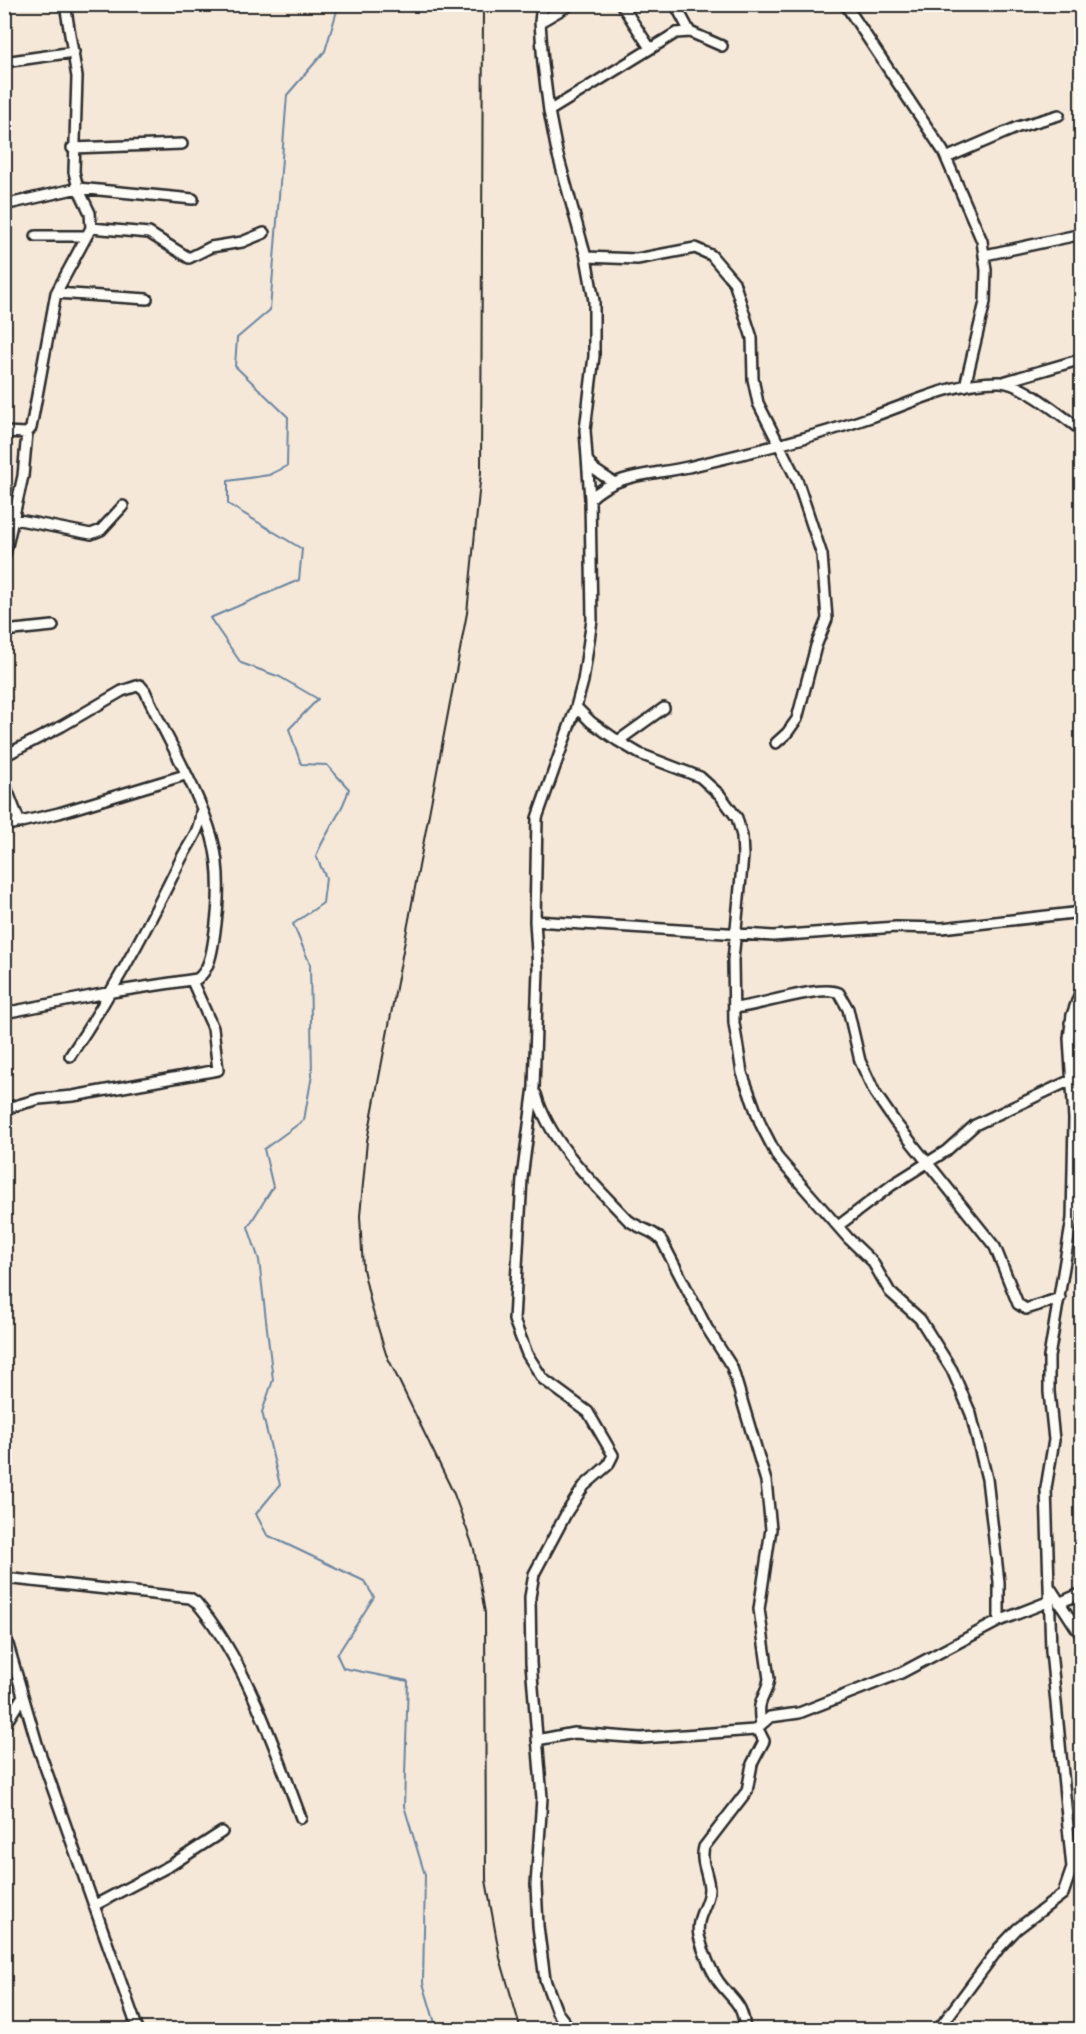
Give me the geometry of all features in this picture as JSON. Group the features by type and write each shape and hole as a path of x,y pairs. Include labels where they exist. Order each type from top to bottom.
{"street":[{"path":"4,559 15,519 27,433 33,420 56,293 88,232 87,204 78,188 72,148 77,90 74,52 68,35 65,4"},
{"path":"542,4 540,22 549,111 557,152 586,257 595,321 594,356 586,417 592,620 583,681 576,707 537,818 535,921 537,980 534,1087 522,1178 514,1311 515,1328 527,1354 543,1378 588,1412 613,1455 608,1465 577,1495 534,1574 530,1597 531,1663 542,1798 536,1885 539,1936 545,1980 551,1997 571,2030"},
{"path":"540,22 571,4"},
{"path":"621,4 650,48"},
{"path":"675,4 690,32"},
{"path":"845,4 946,158 982,241 985,255 985,302 965,386"},
{"path":"549,111 676,33 690,32 722,46"},
{"path":"4,62 74,52"},
{"path":"946,158 1018,127 1059,115"},
{"path":"72,148 182,144"},
{"path":"4,205 78,188 193,198"},
{"path":"36,236 88,232 148,233 189,258 211,247 242,242 264,233"},
{"path":"985,255 1082,234"},
{"path":"586,257 637,259 695,248 711,255 726,271 740,298 753,346 752,371 756,395 780,442 819,542 827,619 816,646 797,719 788,734 776,744"},
{"path":"56,293 147,299"},
{"path":"590,499 613,482 687,467 867,419 965,386 1002,382 1082,359"},
{"path":"1002,382 1019,388 1082,430"},
{"path":"4,432 27,433"},
{"path":"588,460 596,470 613,482"},
{"path":"4,516 91,534 101,530 123,506"},
{"path":"4,631 53,626"},
{"path":"4,756 55,730 122,691 140,685 145,690 201,810 215,852 218,907 209,961 201,976 192,981 112,992 4,1013"},
{"path":"576,707 591,722 640,754 700,777 720,795 737,818 743,856 733,960 734,1036 742,1073 764,1131 778,1158 872,1261 890,1292 927,1328 963,1393 987,1479 999,1582 999,1621"},
{"path":"618,741 664,708"},
{"path":"4,826 185,775"},
{"path":"4,782 20,823"},
{"path":"70,1056 112,992 122,970 156,914 185,851 198,832 201,810"},
{"path":"535,921 773,936 896,927 942,928 1082,912"},
{"path":"4,1109 39,1099 74,1096 218,1070 213,1028 192,981"},
{"path":"938,2030 999,1948 1017,1929 1063,1894 1070,1879 1072,1854 1051,1652 1054,1602 1050,1586 1046,1488 1054,1440 1048,1374 1072,1220 1074,1119 1070,1023 1082,987"},
{"path":"734,1008 773,1002 822,989 839,993 848,1009 860,1061 875,1093 894,1122 928,1161 995,1247 1021,1307 1030,1308 1060,1298"},
{"path":"1070,1023 1082,1028"},
{"path":"838,1226 928,1161 946,1151 975,1125 1071,1080"},
{"path":"534,1087 543,1114 562,1147 628,1220 639,1228 658,1236 662,1241 737,1378 766,1481 771,1513 759,1609 769,1678 768,1687 758,1704 764,1741 752,1764 749,1787 704,1847 702,1859 709,1889 697,1922 701,1942 711,1966 721,1985 737,2001 743,2015 745,2030"},
{"path":"4,1578 190,1598 196,1602 236,1664 264,1724 301,1818"},
{"path":"537,1740 574,1733 641,1738 760,1727 770,1717 799,1713 901,1673 999,1621 1082,1593"},
{"path":"1054,1602 1082,1637"},
{"path":"4,1630 38,1747 95,1905 135,2029"},
{"path":"4,1726 23,1696"},
{"path":"95,1905 164,1869 222,1832"}],"waterway":[{"path":"339,4 325,51 287,95 270,310 237,338 235,366 288,417 287,466 269,475 228,481 228,504 302,549 299,580 210,618 241,663 280,677 318,699 289,729 301,764 327,765 349,789 316,856 326,878 323,903 293,924 310,964 312,1075 304,1120 264,1149 273,1187 248,1227 259,1260 273,1380 262,1412 280,1485 256,1514 267,1535 364,1581 374,1597 337,1655 343,1668 408,1681 404,1806 425,1875 423,1983 437,2030"}],"railway":[{"path":"483,4 481,472 467,613 367,1141 360,1216 363,1269 386,1354 454,1494 474,1549 485,1613 486,1880 500,1958 521,2030"}]}
